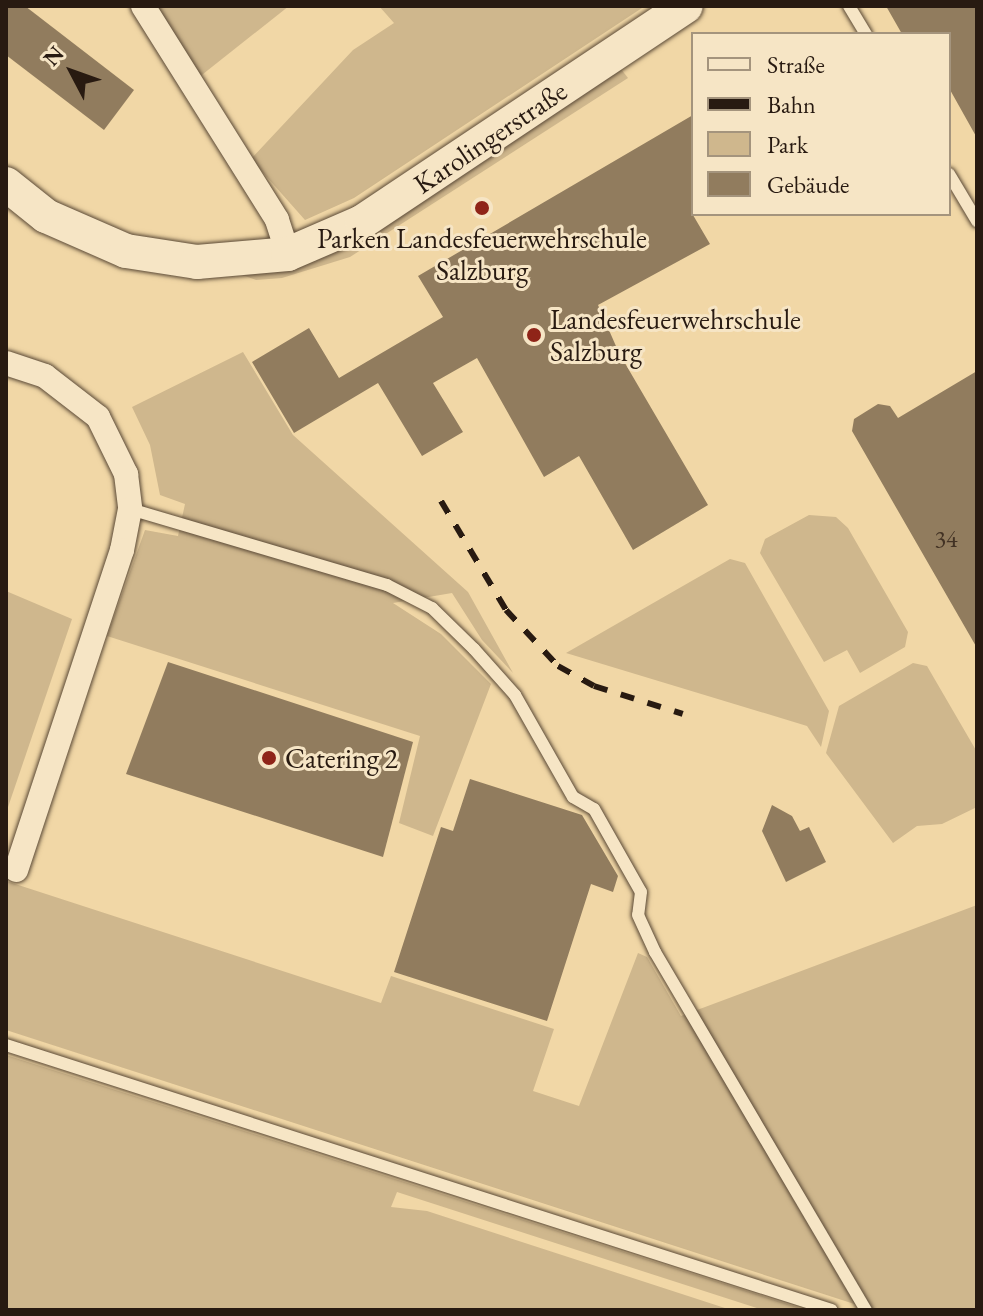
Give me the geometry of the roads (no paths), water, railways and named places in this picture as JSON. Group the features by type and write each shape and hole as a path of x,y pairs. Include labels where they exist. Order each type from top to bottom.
{"street":[{"path":"143,6 277,220 288,254"},
{"name":"Karolingerstraße","path":"6,184 46,216 126,251 197,262 288,254 362,222 686,6"},
{"path":"6,363 45,376 98,417 126,474 130,509 122,550 16,870"}],"lane":[{"path":"849,6 865,32"},
{"path":"951,177 977,221"},
{"path":"130,509 387,585 432,608 474,649 515,695 573,797 594,809 641,892 638,915 655,952 866,1310"},
{"path":"6,1045 832,1310"}],"railway":[{"path":"441,501 506,610 558,666 594,686 683,714"}],"place":[{"name":"Parken Landesfeuerwehrschule Salzburg","path":"482,208"},
{"name":"Landesfeuerwehrschule Salzburg","path":"534,335"},
{"name":"Catering 2","path":"269,758"}]}
